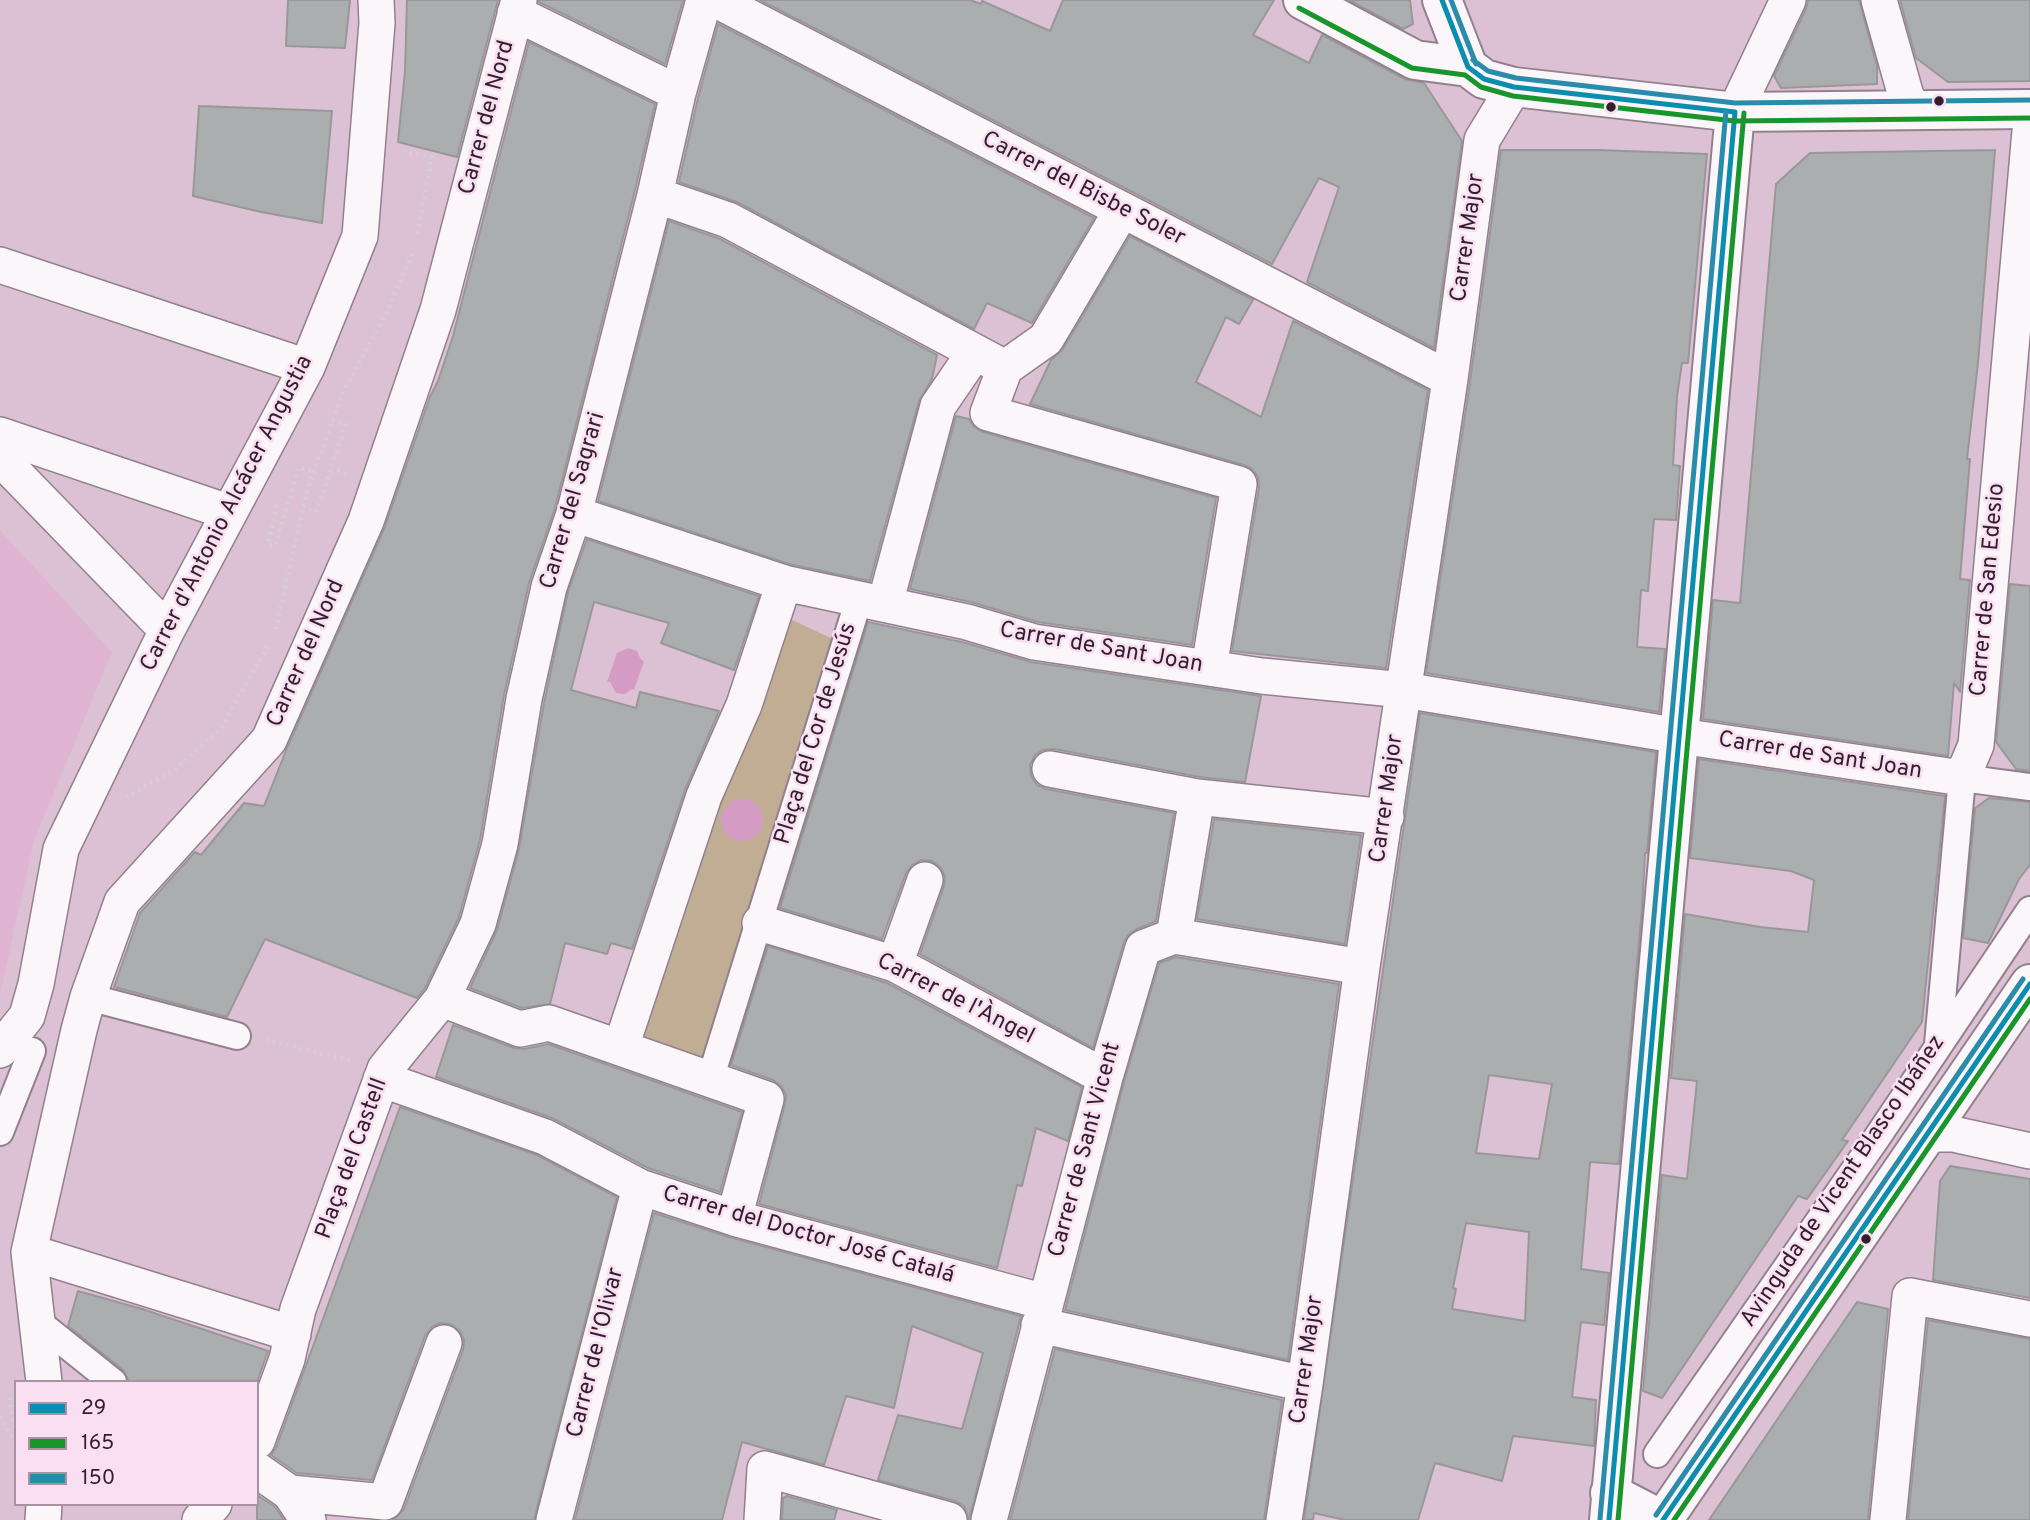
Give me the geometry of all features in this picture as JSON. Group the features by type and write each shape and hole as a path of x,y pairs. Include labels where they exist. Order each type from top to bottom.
{"main road":[{"path":"1303,0 1415,60 1468,67 1484,79 1514,86 1735,112 1914,109 2029,119"},
{"path":"1442,0 1468,67"},
{"path":"1663,1520 1610,1507 1735,112"},
{"name":"Avinguda de Vicent Blasco Ibáñez","path":"1663,1520 2030,984"}],"street":[{"name":"Carrer d'Antonio Alcácer Angustia","path":"27,1016 36,984 61,849 167,629 307,367 360,236 377,23 376,0"},
{"name":"Carrer del Sagrari","path":"442,999 478,924 500,844 524,699 549,587 574,514 655,195 678,93 704,0"},
{"name":"Carrer del Bisbe Soler","path":"716,0 1450,379"},
{"path":"1735,112 1788,0"},
{"path":"1879,0 1906,96 1914,109"},
{"path":"517,6 678,93"},
{"name":"Carrer del Nord","path":"29,1252 79,1030 122,902 269,740 366,521 438,310 517,6"},
{"name":"Carrer Major","path":"1284,1520 1450,379 1482,140 1514,86"},
{"name":"Carrer de San Edesio","path":"1938,1046 1962,778 1976,745 2029,119"},
{"path":"655,195 728,220 1005,368"},
{"path":"1122,210 1046,339 1005,368 988,413 1239,484 1209,668"},
{"path":"0,265 307,367"},
{"path":"872,601 938,407 963,345"},
{"path":"0,435 228,512"},
{"path":"41,500 57,455"},
{"path":"0,458 167,629"},
{"name":"Plaça del Cor de Jesús","path":"574,514 784,583 872,601 760,923 710,1080"},
{"path":"621,1047 704,796 744,705 784,583"},
{"name":"Carrer de Sant Joan","path":"872,601 967,622 1034,642 1262,676 1404,690 1680,736 2030,787"},
{"path":"1050,769 1197,797 1386,817"},
{"path":"1197,797 1174,936 1363,967"},
{"path":"895,964 925,880"},
{"name":"Avinguda de Vicent Blasco Ibáñez","path":"1657,1454 2030,910"},
{"name":"Carrer de l'Àngel","path":"760,923 895,964 1105,1077"},
{"name":"Carrer de Sant Vicent","path":"989,1520 1105,1077 1143,948 1174,936"},
{"path":"88,997 237,1036"},
{"path":"442,999 520,1028 549,1023 766,1099 734,1218"},
{"name":"Plaça del Castell","path":"259,1435 290,1346 298,1309 383,1074 442,999"},
{"path":"0,1132 16,1051 27,1016 49,1017 79,1030"},
{"name":"Carrer del Doctor José Catalá","path":"383,1074 545,1137 640,1187 1042,1314 1305,1384"},
{"path":"1926,1134 1953,1134 2030,1151"},
{"name":"Carrer de l'Olivar","path":"554,1520 640,1187"},
{"path":"44,1380 29,1252 290,1346"},
{"path":"1888,1520 1910,1296 2030,1319"},
{"path":"38,1322 110,1380"},
{"path":"259,1472 299,1507 385,1502 444,1343"},
{"path":"762,1520 765,1468 929,1517"},
{"path":"200,1520 212,1506"}],"path":[{"path":"275,633 303,507 314,472 343,392 386,314 414,249 432,157 368,142"},
{"path":"303,507 316,512 346,424 332,420"},
{"path":"277,504 268,544 275,546 299,467 314,472"},
{"path":"121,809 126,797 176,769 221,728 269,645"},
{"path":"237,1036 268,1040 383,1074"},
{"path":"0,1417 14,1439"}],"shaded area":[{"path":"0,530 112,652 34,841 0,995"},
{"path":"784,616 839,642 710,1066 630,1038"},
{"path":"628,648 637,651 644,661 634,690 625,694 616,693 610,682 607,682 617,653"},
{"path":"742,799 757,805 763,820 757,835 742,841 727,835 721,820 727,805"}],"building":[{"path":"288,0 350,0 345,48 286,46"},
{"path":"407,0 498,0 457,157 398,142 405,71"},
{"path":"539,0 683,0 665,64"},
{"path":"760,0 970,0 981,4 982,1 1050,31 1063,0 1274,0 1253,35 1309,63 1322,35 1405,79 1424,83 1462,141 1434,348 1307,282 1339,187 1319,178 1272,264"},
{"path":"1349,0 1410,0 1413,24 1403,29"},
{"path":"1808,0 1859,0 1877,66 1877,84 1781,88 1774,76"},
{"path":"1900,0 2030,0 2030,81 1948,82 1916,58"},
{"path":"718,24 1094,218 1032,323 987,303 974,329 737,202 679,182"},
{"path":"529,42 655,104 555,508 529,583 504,695 480,840 459,917 425,988 417,998 265,939 227,1017 114,987 140,913 195,852 201,855 244,803 264,806 384,529 438,381 453,336"},
{"path":"199,106 332,111 322,223 193,196"},
{"path":"1501,150 1707,154 1688,363 1682,363 1677,396 1673,465 1680,466 1676,520 1654,519 1648,591 1641,590 1637,647 1665,649 1659,712 1426,673 1470,382"},
{"path":"1995,150 1978,363 1967,459 1970,459 1960,579 1970,580 1960,692 1954,683 1948,756 1703,719 1713,600 1740,603 1776,184 1810,153"},
{"path":"669,221 720,239 937,355 932,379 919,401 870,581 789,564 598,501"},
{"path":"1130,236 1253,300 1239,324 1226,317 1196,382 1261,417 1293,321 1428,390 1386,668 1232,651 1259,487 1258,477 1252,469 1030,404 1051,360 1063,349"},
{"path":"956,416 969,419 974,427 983,432 1216,498 1192,645 1038,622 971,602 910,589"},
{"path":"587,539 759,596 734,670 661,643 669,623 594,602 571,690 636,708 640,692 719,711 685,790 632,949 611,943 607,954 565,943 550,1004 522,1008 470,988 497,930 519,849 544,703 568,592"},
{"path":"2010,584 2030,586 2030,771 2016,769 1996,742"},
{"path":"868,622 962,642 1031,662 1261,696 1245,782 1200,777 1054,749 1043,750 1035,755 1030,765 1031,776 1037,785 1046,789 1174,813 1156,921 1135,930 1124,942 1093,1048 920,954 944,886 945,877 941,868 932,861 921,860 912,865 906,873 882,939 780,908"},
{"path":"1420,713 1656,752 1619,1164 1590,1162 1581,1269 1609,1273 1604,1325 1581,1322 1572,1397 1596,1400 1594,1446 1513,1436 1502,1481 1435,1463 1418,1520 1345,1520 1314,1513 1313,1520 1304,1520","holes":["1489,1075 1552,1084 1539,1159 1476,1153","1466,1223 1529,1232 1525,1321 1452,1309 1456,1289 1453,1288"]},
{"path":"1699,759 1945,796 1922,1022 1842,1140 1848,1141 1807,1199 1798,1196 1662,1398 1643,1391 1662,1175 1687,1179 1697,1081 1671,1078 1685,914 1808,932 1814,880 1791,871 1690,858"},
{"path":"1989,798 2030,802 2030,865 2019,879 1988,943 1963,938 1975,808"},
{"path":"1214,819 1361,835 1345,944 1197,919"},
{"path":"768,946 887,983 1082,1087 1068,1141 1036,1128 1022,1186 1017,1185 997,1268 759,1204 786,1095 781,1086 773,1080 731,1065"},
{"path":"1176,957 1339,984 1288,1360 1065,1310 1124,1082 1159,963"},
{"path":"453,1025 514,1048 524,1049 548,1044 742,1112 720,1192 648,1168 552,1118 436,1077"},
{"path":"400,1107 537,1155 617,1197 534,1520 393,1520 404,1509 463,1350 464,1340 460,1331 450,1324 440,1323 432,1327 425,1336 372,1480 297,1473 271,1455 276,1448"},
{"path":"1950,1166 2030,1179 2030,1298 1933,1280 1940,1181"},
{"path":"654,1213 729,1237 1021,1316 969,1520 964,1506 955,1501 878,1480 898,1415 962,1429 983,1353 912,1326 894,1408 846,1396 824,1465 742,1442 722,1520 575,1520"},
{"path":"78,1291 142,1309 268,1351 258,1380 128,1380 123,1370 68,1326"},
{"path":"1857,1302 1888,1309 1868,1520 1709,1520"},
{"path":"1928,1320 2030,1339 2030,1520 1908,1520"},
{"path":"1055,1349 1282,1400 1264,1520 1010,1520"},
{"path":"259,1496 275,1507 284,1520 257,1520"},
{"path":"787,1496 837,1510 834,1520 782,1520 783,1498"}],"transit line":[{"name":"29","path":"1442,0 1468,67"},
{"name":"150","path":"1451,0 1476,64"},
{"name":"165","path":"1299,8 1412,68 1465,75 1481,87 1513,96 1735,121 2030,118"},
{"name":"150","path":"1473,60 1488,71 1516,78 1735,103 2030,100"},
{"name":"29","path":"1468,67 1484,79 1514,87 1735,112"},
{"name":"150","path":"1600,1519 1726,111"},
{"name":"29","path":"1609,1520 1735,112"},
{"name":"165","path":"1618,1520 1744,113"},
{"name":"150","path":"1656,1515 2023,979"},
{"name":"29","path":"1663,1520 2030,984"},
{"name":"165","path":"1674,1520 2030,999"}]}
